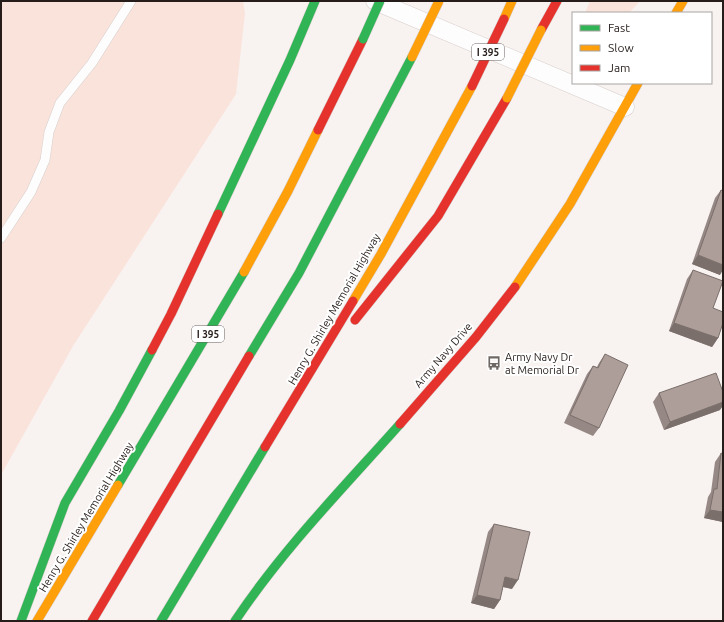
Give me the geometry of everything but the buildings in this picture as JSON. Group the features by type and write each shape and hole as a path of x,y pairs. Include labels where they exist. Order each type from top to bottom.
{"main road":[{"path":"20,621 64,503 119,410 171,314 315,1"},
{"name":"Henry G. Shirley Memorial Highway","path":"37,621 248,265 288,191 363,39 380,1"},
{"path":"92,621 299,273 352,175 439,1"},
{"name":"Henry G. Shirley Memorial Highway","path":"161,621 307,380 408,205 472,86 512,1"},
{"path":"307,380 438,216 507,98 557,1"},
{"path":"677,12 683,1"},
{"name":"Army Navy Drive","path":"235,621 252,594 297,537 371,457 490,319 516,286 571,204 637,84"}],"street":[{"path":"375,1 625,107"}],"lane":[{"path":"1,238 31,192 42,167 45,160 49,132 60,103 92,63 131,1"}],"shaded area":[{"path":"1,1 243,1 245,13 236,94 73,346 1,475"},
{"path":"590,1 640,1 630,12 585,12"}],"traffic: fast":[{"path":"218,214 290,60 315,1"},
{"path":"363,39 380,1"},
{"path":"249,356 299,273 412,57"},
{"path":"118,485 244,272"},
{"path":"21,621 65,503 119,411 152,350"},
{"path":"235,621 293,544 335,495 400,424"},
{"path":"161,621 265,447"}],"traffic: slow":[{"path":"412,57 439,1"},
{"path":"504,19 512,1"},
{"path":"677,12 683,1"},
{"path":"507,98 541,30"},
{"path":"515,287 570,204 637,84"},
{"path":"353,301 381,254 472,86"},
{"path":"244,272 288,191 318,130"},
{"path":"37,621 118,485"}],"traffic: jam":[{"path":"541,30 557,1"},
{"path":"472,86 504,19"},
{"path":"318,130 363,39"},
{"path":"355,320 438,216 507,98"},
{"path":"152,350 171,314 218,214"},
{"path":"400,424 476,337 515,287"},
{"path":"265,447 353,301"},
{"path":"92,621 249,356"}],"place":[{"name":"Army Navy Dr at Memorial Dr","path":"494,363"}]}
